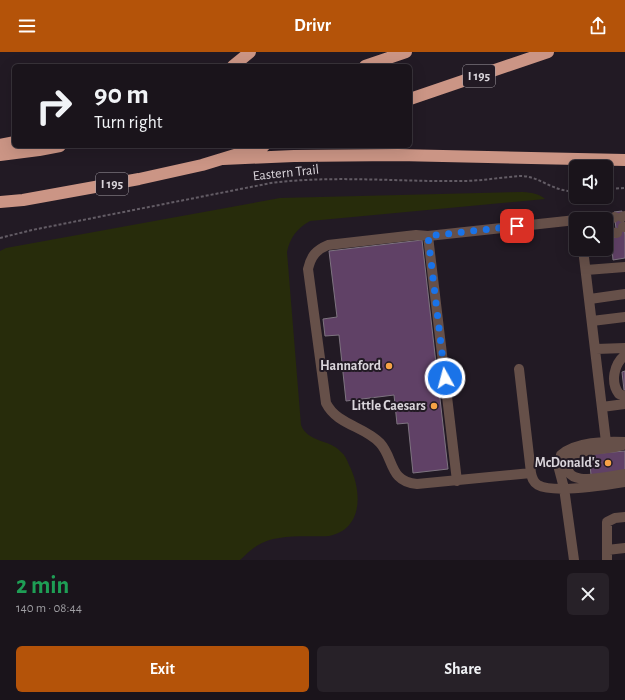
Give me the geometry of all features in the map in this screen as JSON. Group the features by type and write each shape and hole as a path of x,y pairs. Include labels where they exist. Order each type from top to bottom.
{"highway":[{"path":"235,64 250,52"},
{"path":"371,64 406,52"},
{"name":"I 195","path":"412,98 548,52"},
{"path":"0,145 12,142"},
{"path":"0,155 50,148"},
{"name":"I 195","path":"0,202 23,200 139,179 202,165 258,148"},
{"path":"223,159 294,156 398,155 625,160"}],"lane":[{"path":"531,473 417,484 410,484 404,481 395,472 383,446 373,436 343,421 329,409 326,403 308,269 312,256 321,248 328,245 569,221"},
{"path":"428,236 457,481"},
{"path":"584,256 606,442"},
{"path":"586,270 625,267"},
{"path":"590,299 625,294"},
{"path":"592,321 625,317"},
{"path":"596,349 625,348"},
{"path":"625,355 618,362 614,377 617,391 621,395 625,396"},
{"path":"519,369 532,479 539,486 544,488 574,489 625,482"},
{"path":"602,407 625,404"},
{"path":"574,560 564,488 559,469 561,455 571,448 606,442 625,443"},
{"path":"625,443 608,449 575,453 570,457 567,466 568,472 578,479 590,479 625,474"},
{"path":"625,517 615,518 607,522 607,555 625,548"}],"path":[{"name":"Eastern Trail","path":"0,238 47,227 271,183 288,181 337,179 462,182 521,176 532,178 555,188 569,191"},
{"path":"613,189 625,188"}],"green space":[{"path":"523,192 537,194 545,199 310,221 301,227 292,238 287,252 301,425 304,431 309,435 331,445 345,456 353,475 358,497 354,517 349,525 340,532 329,536 295,536 269,540 256,546 240,560 0,560 0,251 6,248 280,198"}],"building":[{"path":"622,211 625,236 625,258 613,260 613,238 617,237 614,212"},
{"name":"Hannaford","path":"422,240 448,469 413,473 408,423 397,424 394,395 346,401 339,335 325,336 323,319 337,317 329,251"},
{"path":"625,371 625,390 624,390 622,372"},
{"name":"McDonald's","path":"625,451 625,472 591,475 589,454"}],"place":[{"name":"Hannaford","path":"389,366"},
{"name":"Little Caesars","path":"434,406"},
{"name":"McDonald's","path":"608,463"}],"route":[{"path":"445,378 428,236 517,226"}]}
